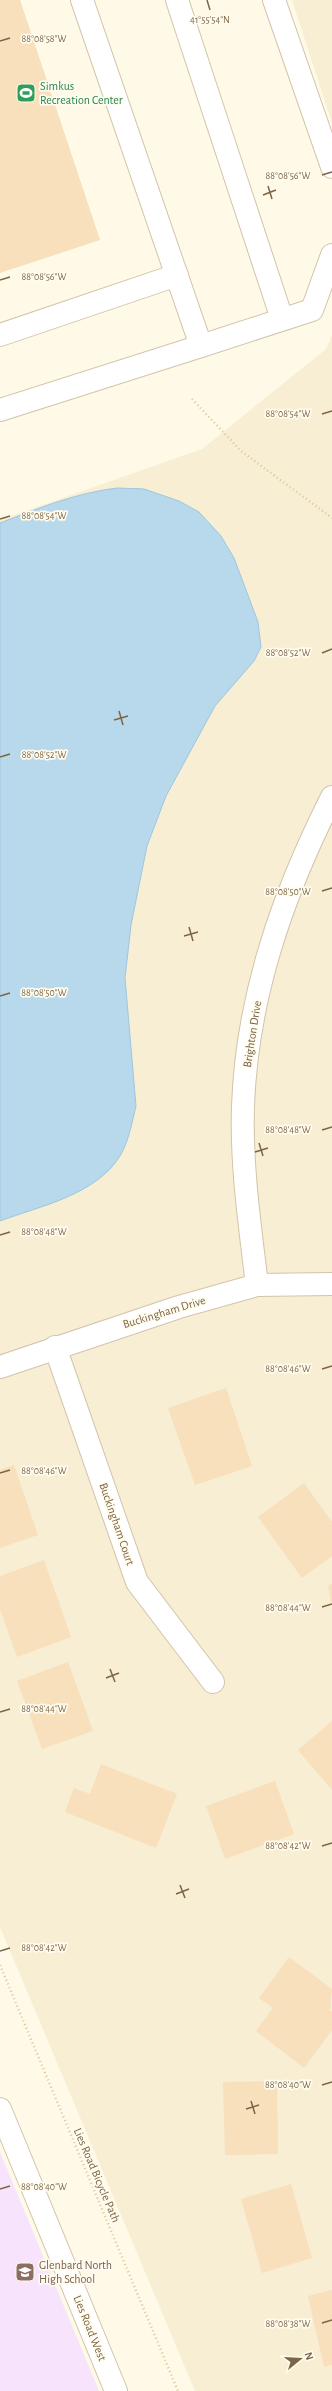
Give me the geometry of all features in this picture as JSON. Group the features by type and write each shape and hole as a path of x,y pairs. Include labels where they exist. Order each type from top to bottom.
{"street":[{"path":"82,0 201,346"},
{"path":"177,0 282,319"},
{"path":"274,0 332,167"},
{"path":"0,410 312,310 332,255"},
{"path":"0,335 177,275"},
{"name":"Brighton Drive","path":"257,1285 244,1172 243,1107 248,1044 262,971 277,924 295,876 332,797"},
{"name":"Buckingham Drive","path":"0,1367 55,1347 257,1285 332,1284"},
{"name":"Buckingham Court","path":"55,1347 137,1582 213,1682"},
{"name":"Lies Road West","path":"0,2109 116,2391"}],"path":[{"path":"192,399 241,451 332,518"},
{"name":"Lies Road Bicycle Path","path":"0,1965 178,2391"}],"shaded area":[{"path":"292,0 332,0 332,123"},
{"path":"332,335 332,2391 195,2391 0,1927 0,520 202,449 326,349"},
{"name":"Glenbard North High School","path":"0,2152 99,2391 0,2391"}],"water":[{"path":"117,488 144,489 179,501 199,512 221,536 234,558 258,622 261,647 254,661 215,706 166,796 147,846 131,925 125,978 136,1106 126,1144 120,1156 110,1169 82,1190 66,1198 0,1221 0,523 72,497"}],"building":[{"name":"Simkus Recreation Center","path":"0,0 20,0 100,240 0,273"},
{"path":"226,1388 252,1466 195,1485 168,1408"},
{"path":"14,1465 38,1535 0,1548 0,1470"},
{"path":"304,1483 332,1522 332,1556 302,1578 258,1517"},
{"path":"44,1560 71,1637 17,1657 0,1609 0,1576"},
{"path":"332,1584 332,1602 331,1602 328,1585"},
{"path":"68,1662 93,1731 42,1749 17,1681"},
{"path":"332,1721 332,1790 298,1750"},
{"path":"101,1764 177,1794 156,1848 65,1812 74,1788 90,1794"},
{"path":"275,1781 294,1834 225,1859 206,1806"},
{"path":"289,1957 332,1989 330,2010 332,2012 332,2030 304,2068 256,2031 273,2008 259,1998"},
{"path":"277,2081 278,2154 225,2155 223,2082"},
{"path":"291,2184 312,2258 262,2273 241,2199"},
{"path":"332,2290 332,2365 324,2367 308,2296"}],"place":[{"name":"Simkus Recreation Center","path":"26,93"},
{"name":"Glenbard North High School","path":"25,2272"}]}
